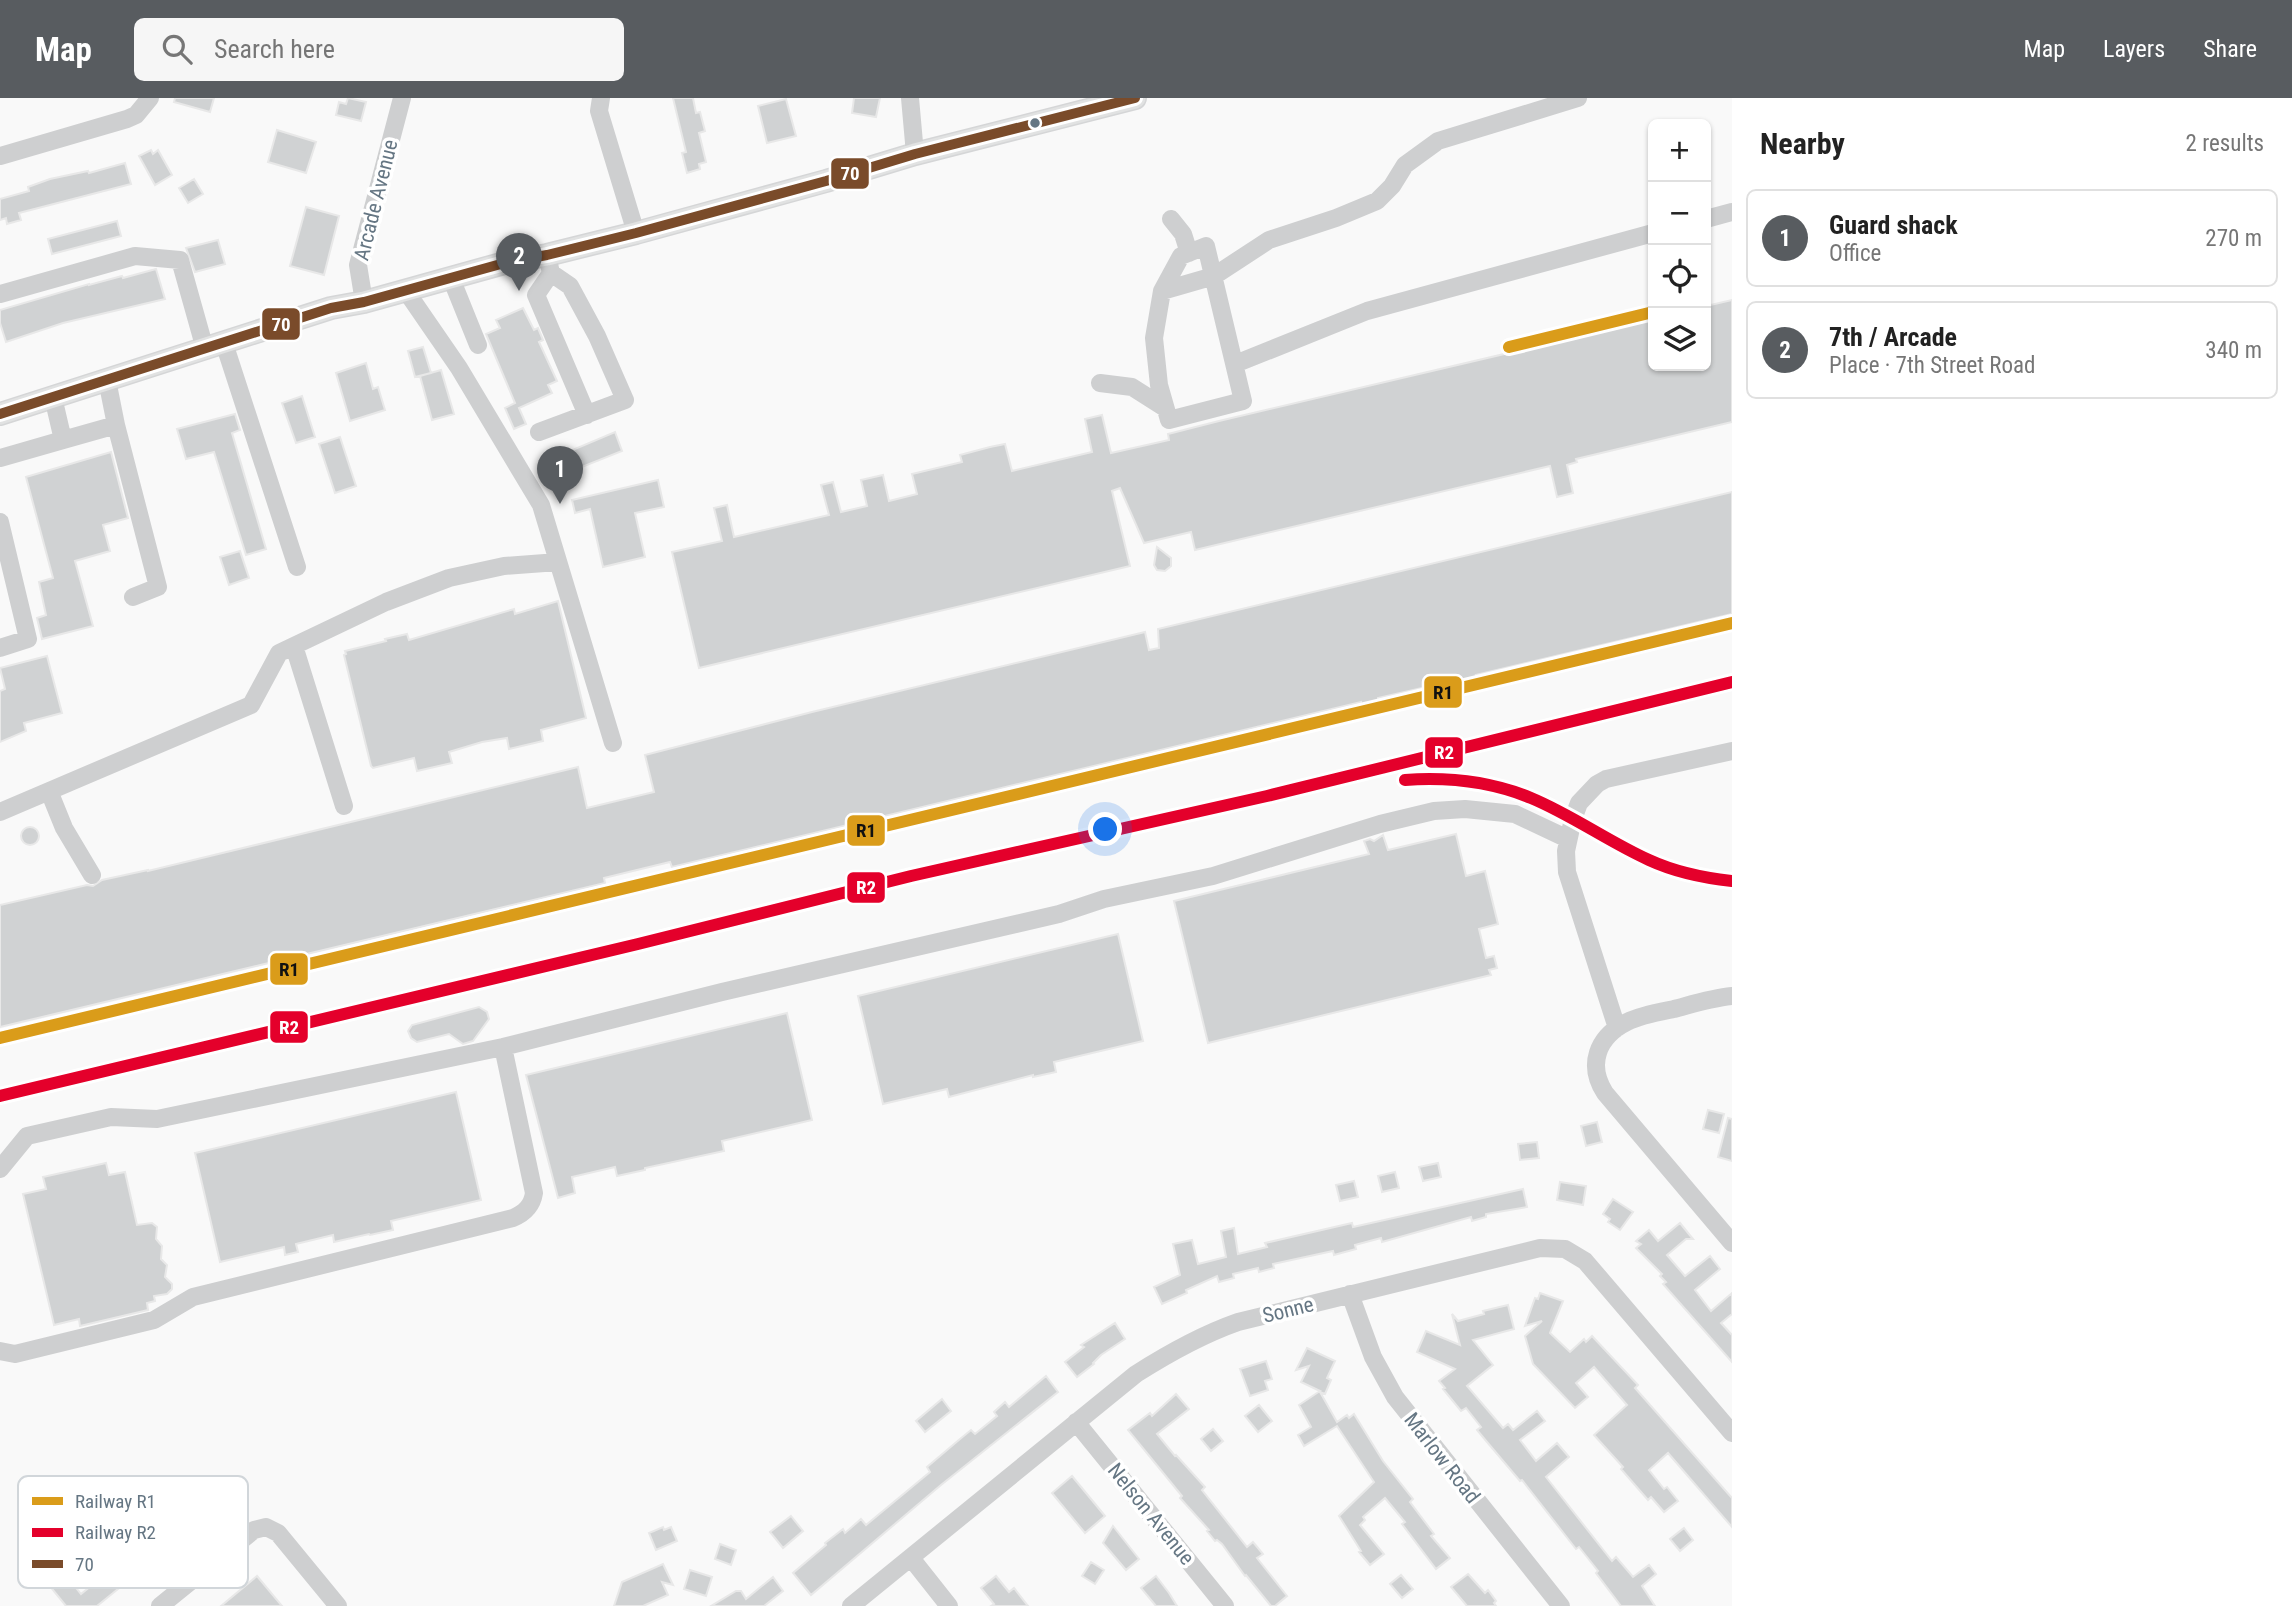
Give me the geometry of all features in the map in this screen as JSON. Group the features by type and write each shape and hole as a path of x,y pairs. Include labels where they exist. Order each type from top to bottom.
{"main road":[{"path":"0,414 331,307 364,302 508,262 549,264 636,233 915,154 1133,98"}],"street":[{"path":"0,156 127,120 150,98"},
{"name":"Arcade Avenue","path":"364,302 358,265 371,224 402,98"},
{"path":"601,98 599,111 636,233"},
{"path":"910,98 915,154"},
{"path":"1162,291 1214,276 1269,240 1377,201 1392,186 1405,165 1438,141 1578,98"},
{"path":"1711,218 1732,212"},
{"path":"1171,219 1183,234 1185,255"},
{"path":"1236,364 1367,311 1648,234"},
{"path":"1206,246 1243,401 1169,421 1159,384 1154,338 1162,291 1185,255 1206,246"},
{"path":"0,294 135,256 180,260 297,567"},
{"path":"539,432 587,415 625,400 597,336 570,286 549,264 536,295 587,415"},
{"path":"451,278 478,345"},
{"path":"405,291 459,368 541,505 613,743"},
{"path":"107,380 158,587 133,597"},
{"path":"1100,383 1132,387 1165,408"},
{"path":"53,397 63,440"},
{"path":"0,458 116,425"},
{"path":"0,522 28,639 0,648"},
{"path":"0,812 251,705 279,653 386,602 449,578 504,566 558,562"},
{"path":"294,646 344,806"},
{"path":"1617,1028 1567,872 1566,851 1580,803 1587,792 1606,779 1732,751"},
{"path":"48,791 64,828 92,875"},
{"path":"0,1169 27,1136 111,1117 157,1119 503,1047 722,992 1059,915 1104,900 1213,876 1380,824 1434,811 1465,809 1515,814 1569,839"},
{"path":"1732,996 1640,1017 1617,1028 1602,1043 1594,1069 1597,1082 1605,1093 1732,1243"},
{"path":"0,1351 15,1354 154,1320 193,1297 513,1218 529,1207 534,1193 503,1047"},
{"name":"Sonne","path":"851,1606 1136,1374 1172,1351 1207,1333 1238,1322 1540,1248 1565,1249 1577,1254 1595,1271 1732,1433"},
{"name":"Marlow Road","path":"1350,1294 1373,1357 1395,1396 1561,1606"},
{"name":"Nelson Avenue","path":"1076,1422 1225,1606"},
{"path":"248,1535 266,1527 278,1533 338,1606"},
{"path":"911,1558 949,1606"},
{"path":"160,1606 182,1588"}],"building":[{"path":"175,98 214,98 210,112 174,102"},
{"path":"348,98 366,102 361,121 336,115 339,102 346,104"},
{"path":"673,98 693,98 696,113 700,112 705,131 699,133 706,162 699,164 700,169 687,173 682,153 686,152"},
{"path":"854,98 880,98 876,117 852,113"},
{"path":"786,99 796,136 767,143 758,106"},
{"path":"277,130 316,142 306,173 268,162"},
{"path":"151,150 153,154 158,150 172,175 155,185 139,156"},
{"path":"125,163 131,184 19,213 21,220 7,224 6,218 0,220 0,199 29,191 28,187 50,179 88,171 89,173"},
{"path":"194,179 203,194 188,203 179,188"},
{"path":"306,207 339,216 324,275 290,266"},
{"path":"117,221 121,236 52,254 48,239"},
{"path":"218,240 225,264 195,272 186,248"},
{"path":"156,269 165,299 63,323 6,342 0,323 0,310 89,284"},
{"path":"1732,300 1732,422 1576,459 1577,462 1567,465 1573,493 1557,497 1550,466 1195,550 1191,532 1144,543 1120,488 1112,491 1130,566 699,668 672,552 722,541 714,508 727,505 734,537 829,515 821,485 833,482 841,512 867,506 861,480 883,475 889,501 917,494 912,474 962,462 960,455 990,447 1005,444 1012,471 1092,452 1085,419 1102,415 1111,453 1169,440 1168,434 1219,421 1648,320 1648,371 1711,371 1711,305"},
{"path":"523,308 534,330 538,328 543,340 539,342 557,381 548,385 552,393 519,408 526,424 514,429 505,408 515,403 486,334 500,328 496,320"},
{"path":"423,347 431,373 415,377 408,351"},
{"path":"366,363 373,389 378,387 385,410 350,421 336,373"},
{"path":"441,370 454,414 432,420 420,376"},
{"path":"302,396 315,437 296,443 282,403"},
{"path":"235,414 240,430 232,433 266,549 246,555 214,452 186,459 177,429"},
{"path":"615,432 622,451 550,477 544,462"},
{"path":"340,437 356,486 335,493 319,444"},
{"path":"111,452 128,518 103,525 110,551 75,561 93,626 42,639 37,618 46,615 39,582 53,578 26,477"},
{"path":"658,480 664,507 635,513 645,557 603,567 590,509 575,513 572,500"},
{"path":"1732,492 1732,614 1435,687 1378,698 1378,702 1361,706 1361,702 672,867 670,862 604,878 605,883 0,1027 0,905 87,885 93,886 102,880 578,767 587,808 654,792 645,755 1145,632 1149,650 1159,648 1158,629"},
{"path":"1157,547 1171,558 1171,566 1165,571 1157,570 1154,565"},
{"path":"240,551 249,578 229,585 220,557"},
{"path":"558,601 586,718 541,730 543,741 509,749 507,738 482,742 449,752 452,763 417,771 414,758 373,768 371,766 345,651 407,634 409,640 514,609 515,614"},
{"path":"47,656 62,713 24,723 26,731 0,742 0,691 5,689 0,668"},
{"path":"30,827 36,830 39,836 36,842 30,845 24,842 21,836 24,830"},
{"path":"1456,834 1466,876 1485,871 1498,924 1479,929 1486,958 1494,956 1497,968 1489,970 1491,975 1208,1043 1174,901 1369,854 1364,841 1374,841 1383,835 1388,850"},
{"path":"1118,934 1143,1041 1054,1062 1056,1072 1033,1075 949,1097 947,1089 883,1104 858,996"},
{"path":"479,1007 487,1012 489,1019 473,1041 463,1044 449,1034 417,1042 411,1038 408,1031 412,1025"},
{"path":"787,1013 812,1120 722,1141 724,1151 645,1170 617,1176 615,1167 572,1177 575,1193 558,1198 526,1075"},
{"path":"456,1092 481,1200 391,1221 393,1230 334,1242 333,1235 296,1244 298,1252 285,1255 284,1247 220,1262 195,1153"},
{"path":"1708,1110 1724,1114 1719,1133 1703,1129"},
{"path":"1728,1118 1732,1119 1732,1161 1718,1157"},
{"path":"1597,1122 1602,1142 1586,1146 1581,1126"},
{"path":"1537,1142 1539,1158 1520,1160 1518,1144"},
{"path":"106,1163 109,1175 125,1172 137,1225 152,1223 157,1227 156,1239 162,1246 161,1259 167,1265 165,1277 172,1284 172,1289 167,1294 154,1296 155,1301 147,1303 148,1310 80,1326 79,1319 54,1325 23,1194 46,1189 43,1177"},
{"path":"1438,1163 1441,1177 1423,1181 1419,1167"},
{"path":"1395,1172 1399,1188 1382,1192 1378,1176"},
{"path":"1354,1181 1358,1197 1340,1201 1336,1185"},
{"path":"1560,1182 1586,1186 1583,1205 1557,1200"},
{"path":"1523,1189 1527,1207 1486,1214 1486,1217 1472,1221 1471,1217 1382,1242 1381,1238 1355,1245 1356,1249 1334,1255 1333,1251 1273,1264 1274,1268 1259,1272 1258,1268 1233,1274 1234,1278 1219,1282 1217,1276 1162,1304 1154,1287 1180,1275 1173,1244 1192,1240 1198,1264 1226,1257 1221,1231 1234,1228 1238,1254 1267,1247 1265,1243 1352,1223 1353,1227"},
{"path":"1613,1199 1633,1212 1620,1230 1608,1222 1610,1219 1603,1214"},
{"path":"1680,1223 1693,1239 1686,1239 1667,1255 1685,1276 1710,1256 1720,1269 1695,1290 1711,1311 1732,1293 1732,1314 1721,1323 1732,1335 1732,1362 1663,1284 1666,1282 1660,1276 1662,1274 1636,1248 1641,1244 1636,1241 1649,1230 1658,1241"},
{"path":"1540,1293 1563,1301 1550,1333 1570,1352 1584,1339 1586,1342 1592,1336 1638,1385 1635,1388 1732,1498 1732,1527 1668,1453 1649,1470 1678,1501 1664,1512 1651,1497 1648,1500 1621,1469 1623,1467 1594,1435 1627,1405 1594,1367 1576,1383 1588,1397 1575,1408 1533,1364 1525,1336 1542,1321 1525,1326 1535,1298 1538,1299"},
{"path":"1508,1305 1514,1329 1473,1340 1493,1365 1467,1386 1503,1428 1508,1424 1513,1430 1537,1411 1545,1421 1520,1440 1536,1461 1557,1443 1569,1457 1546,1477 1612,1561 1616,1557 1633,1577 1649,1565 1656,1574 1642,1586 1655,1606 1621,1606 1579,1547 1576,1549 1522,1480 1520,1481 1477,1430 1481,1427 1466,1408 1461,1411 1443,1389 1445,1388 1439,1381 1455,1369 1417,1352 1426,1331 1460,1345 1452,1314 1458,1321"},
{"path":"1115,1323 1125,1339 1101,1355 1077,1377 1065,1362 1084,1347 1081,1345"},
{"path":"1307,1348 1335,1361 1327,1378 1331,1380 1325,1394 1320,1392 1337,1422 1354,1414 1383,1461 1413,1499 1410,1502 1434,1534 1431,1536 1450,1558 1436,1569 1402,1524 1405,1522 1385,1498 1363,1517 1365,1520 1360,1525 1384,1554 1370,1565 1359,1552 1361,1551 1339,1516 1374,1482 1337,1426 1304,1446 1298,1435 1311,1427 1299,1405 1320,1391 1301,1382 1309,1366 1296,1370"},
{"path":"1266,1361 1272,1379 1265,1381 1268,1390 1250,1396 1240,1369"},
{"path":"1046,1376 1058,1392 941,1485 811,1595 793,1573 826,1545 825,1543 843,1529 845,1533 861,1519 866,1525 930,1472 927,1467 960,1439 971,1430 975,1434 997,1416 994,1412 1005,1402 1009,1407"},
{"path":"1176,1394 1189,1409 1157,1434 1205,1487 1202,1490 1247,1547 1253,1542 1263,1554 1257,1558 1287,1596 1275,1606 1271,1606 1245,1576 1222,1544 1215,1541 1128,1430 1150,1413 1152,1416"},
{"path":"942,1399 951,1411 925,1432 916,1421"},
{"path":"1259,1405 1272,1421 1258,1432 1245,1416"},
{"path":"1213,1429 1223,1441 1211,1451 1201,1439"},
{"path":"1072,1476 1105,1516 1085,1533 1052,1493"},
{"path":"791,1516 803,1531 783,1548 770,1532"},
{"path":"1113,1526 1139,1559 1126,1570 1103,1543"},
{"path":"663,1527 664,1530 671,1527 677,1541 656,1550 649,1533"},
{"path":"1684,1528 1693,1540 1680,1551 1670,1539"},
{"path":"720,1544 736,1550 731,1565 715,1559"},
{"path":"1091,1562 1104,1570 1095,1584 1082,1576"},
{"path":"663,1564 673,1585 662,1582 668,1595 643,1606 614,1606 622,1582"},
{"path":"690,1570 712,1577 706,1596 684,1589"},
{"path":"1468,1574 1485,1593 1488,1590 1496,1601 1496,1606 1467,1606 1451,1587"},
{"path":"1401,1575 1413,1589 1402,1598 1390,1584"},
{"path":"257,1576 282,1606 221,1606 243,1588 248,1588 248,1584"},
{"path":"996,1576 1009,1592 1014,1588 1028,1606 991,1606 994,1604 981,1588"},
{"path":"1156,1576 1177,1606 1156,1606 1141,1588"},
{"path":"773,1577 783,1591 764,1606 711,1606 736,1591 741,1591 746,1599"},
{"path":"51,1588 76,1588 81,1594 88,1588 119,1588 97,1606 66,1606"}],"rail line":[{"name":"R1","path":"1509,347 1648,313"},
{"name":"R1","path":"0,1038 1732,623"},
{"name":"R2","path":"0,1096 911,876 1267,796 1732,682"},
{"name":"R2","path":"1405,780 1437,779 1501,788 1546,805 1659,864 1690,874 1732,881"}],"transit line":[{"name":"70","path":"0,414 331,308 364,302 508,262 636,233 915,154 1135,98"}],"place":[{"name":"7th / Arcade","path":"519,291"},
{"name":"Guard shack","path":"560,504"}]}
